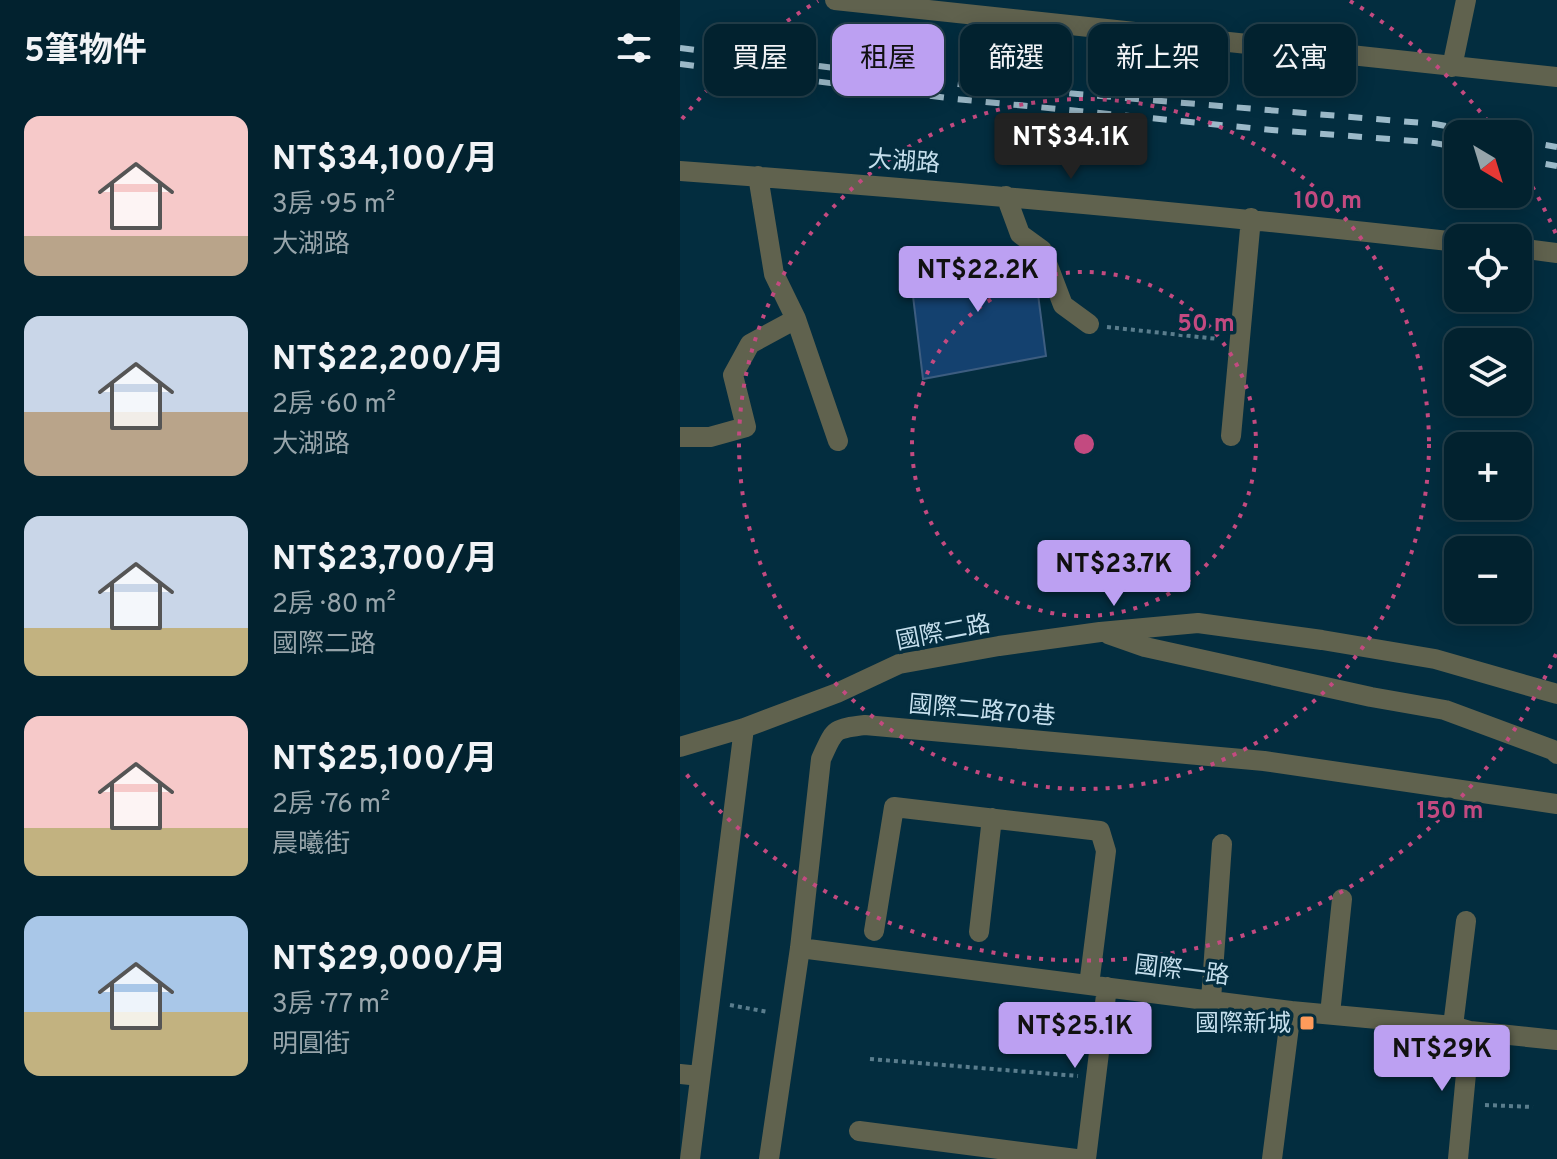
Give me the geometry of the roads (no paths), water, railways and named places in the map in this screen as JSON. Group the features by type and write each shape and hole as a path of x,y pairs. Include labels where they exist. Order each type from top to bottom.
{"street":[{"path":"835,0 1557,77"},
{"path":"1452,67 1466,0"},
{"name":"大湖路","path":"680,171 1251,218 1444,240"},
{"path":"758,176 774,274 796,319 838,441"},
{"path":"1006,196 1020,234 1042,250 1063,305 1089,324"},
{"path":"1231,436 1251,218"},
{"path":"1532,250 1557,253"},
{"path":"680,437 710,437 746,427 733,375 750,344 796,319"},
{"name":"國際二路","path":"680,747 744,728 837,693 899,664 1100,632 1198,623 1435,659 1557,694"},
{"path":"1100,632 1145,647 1371,697 1445,710 1557,754"},
{"name":"國際二路70巷","path":"769,1159 800,948 821,759 832,734 840,728 865,725 1264,761 1557,804"},
{"path":"690,1159 690,1075 709,1002 744,728"},
{"path":"874,931 894,807 1100,831 1106,851 1096,1078 1086,1159"},
{"path":"979,932 992,818"},
{"path":"1211,1000 1222,844"},
{"path":"1330,1014 1342,899"},
{"path":"1458,1159 1463,1105 1466,921"},
{"name":"國際一路","path":"800,948 1291,1011 1557,1040"},
{"path":"1272,1159 1291,1011"},
{"path":"859,1131 1076,1159"}],"railway":[{"path":"680,48 958,84 1444,126"},
{"path":"680,64 956,99 1444,145"},
{"path":"1532,143 1557,147"},
{"path":"1532,162 1557,166"}],"place":[{"name":"國際新城","path":"1307,1023"}]}
